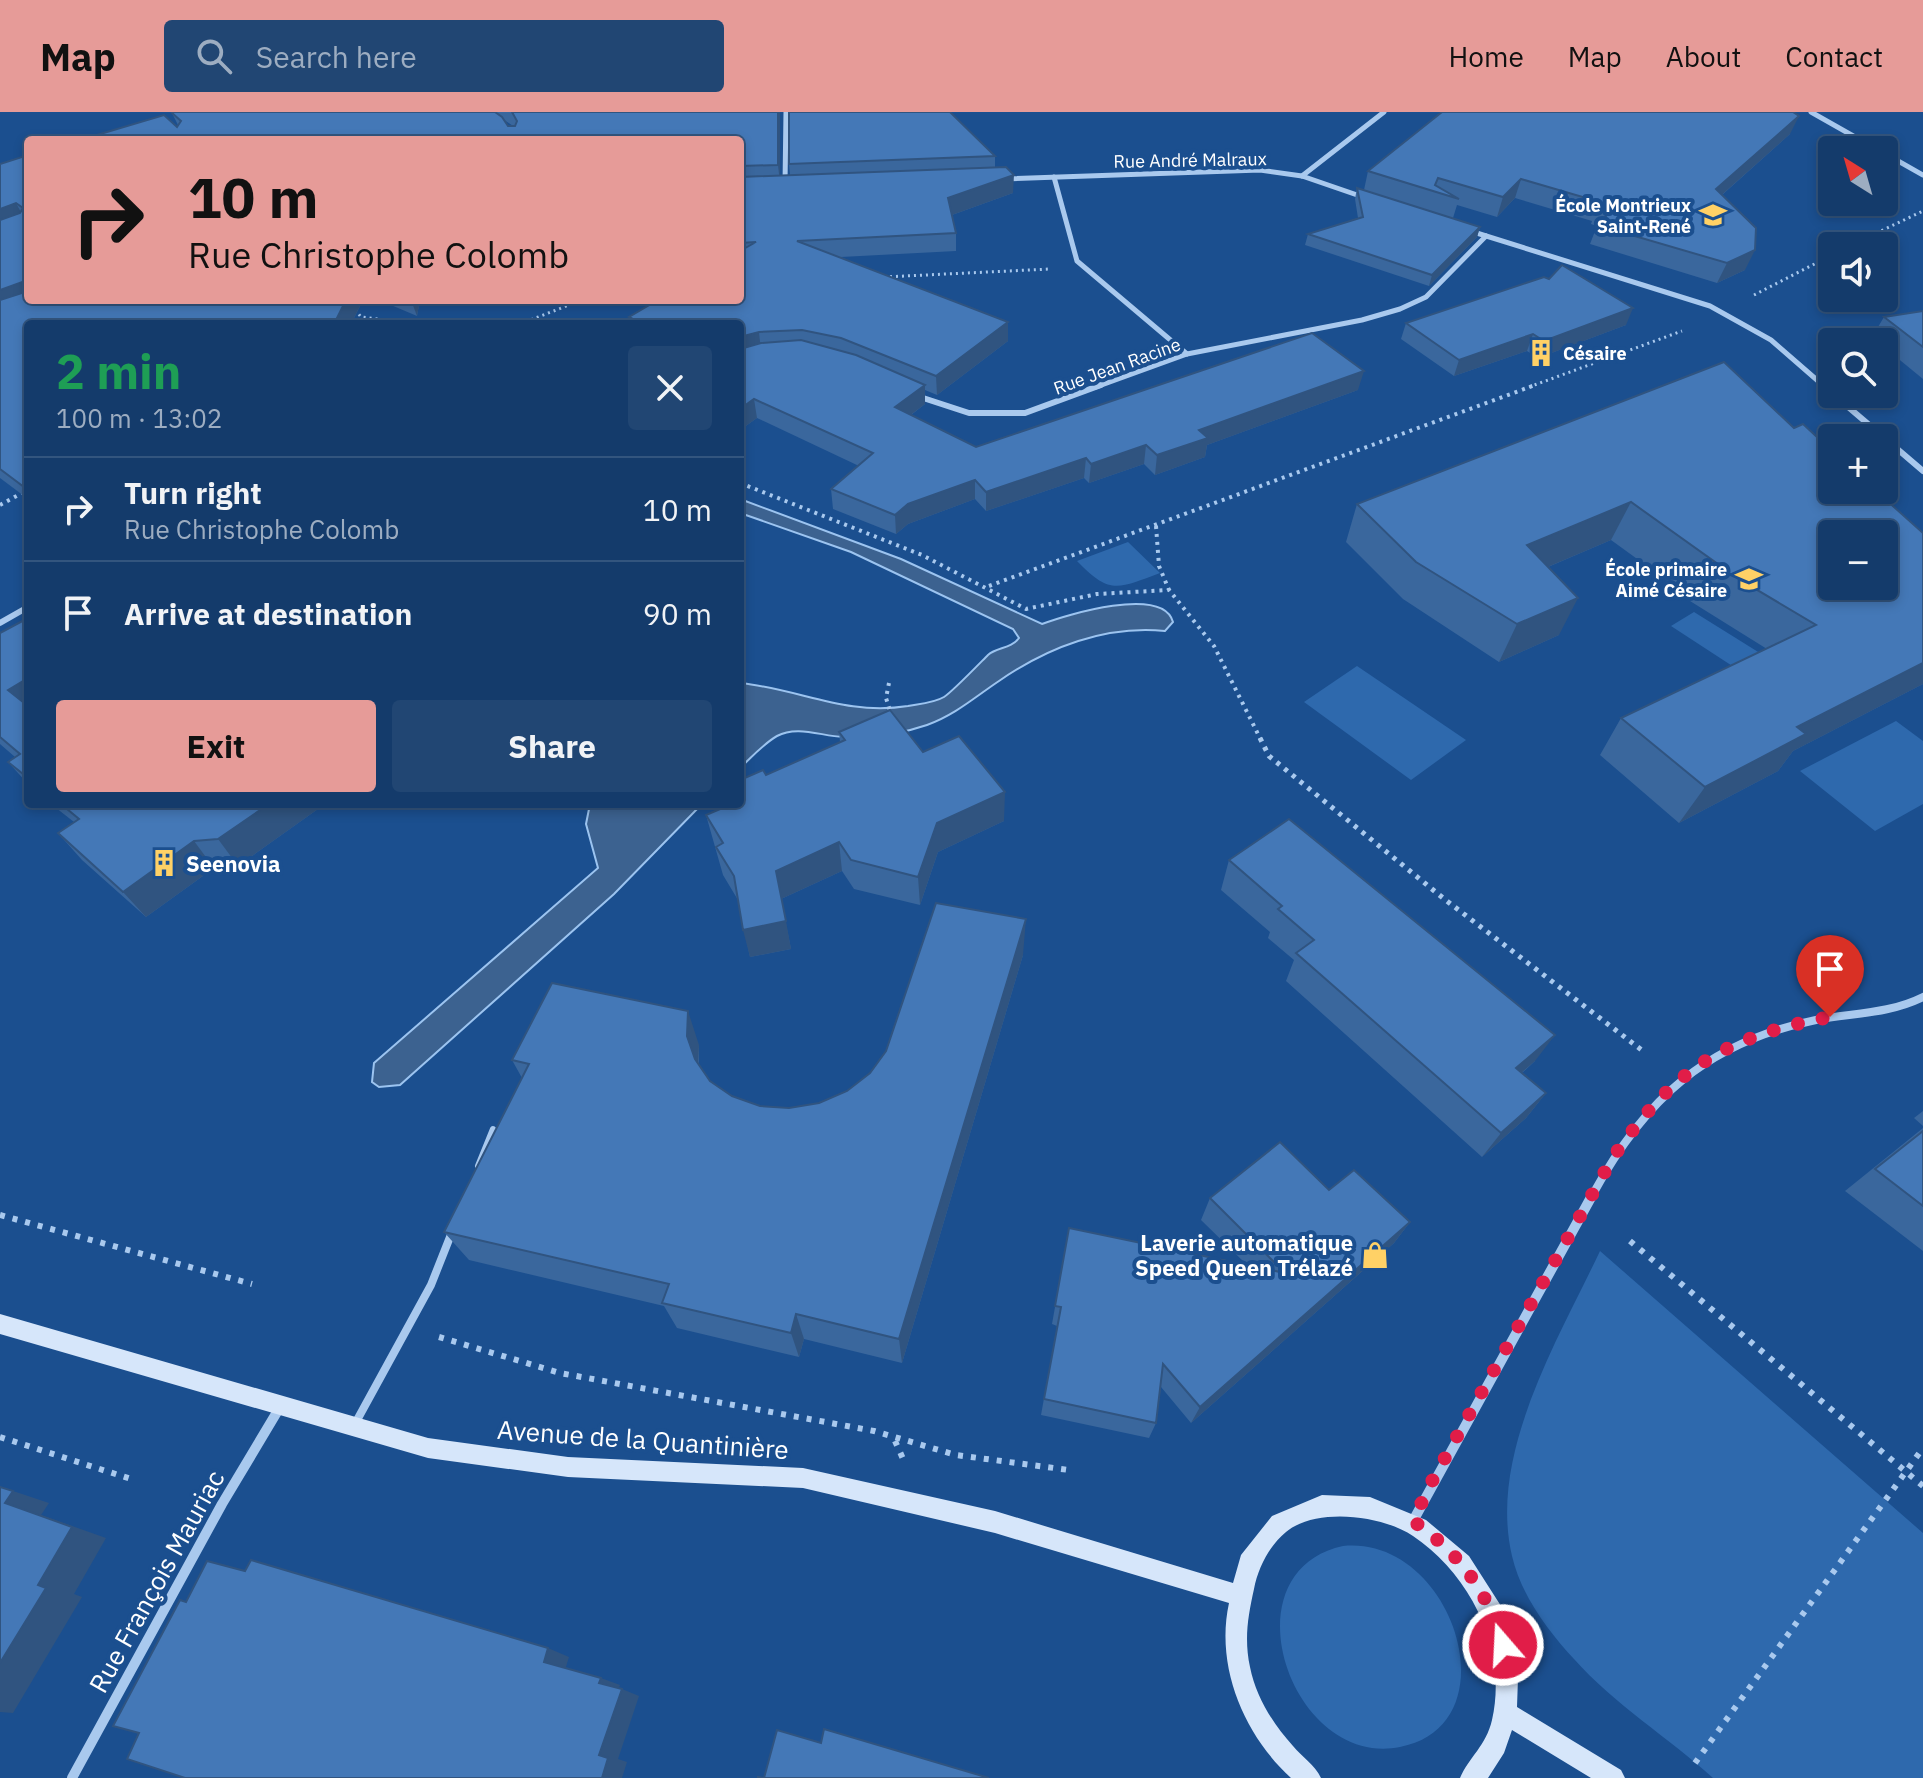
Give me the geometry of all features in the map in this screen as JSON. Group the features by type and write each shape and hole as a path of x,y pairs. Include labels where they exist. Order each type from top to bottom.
{"street":[{"path":"770,189 785,188 786,112"},
{"path":"1302,176 1384,112"},
{"path":"1811,112 1853,136"},
{"path":"1898,161 1923,175"},
{"name":"Rue André Malraux","path":"1000,179 1260,170 1302,176 1371,200"},
{"path":"1054,177 1077,261 1187,354"},
{"path":"1457,227 1726,313 1771,340 1818,380"},
{"name":"Rue Jean Racine","path":"905,391 969,413 1025,413 1187,354 1362,320 1416,303 1486,236"},
{"path":"1850,408 1923,471"},
{"path":"0,623 24,609"},
{"path":"1413,1521 1612,1159 1632,1130 1679,1077 1743,1040 1772,1029 1877,1011 1923,997"},
{"name":"Avenue de la Quantinière","path":"0,1324 428,1448 568,1467 803,1478 995,1522 1238,1595"},
{"name":"Rue François Mauriac","path":"72,1778 222,1504 281,1406"},
{"path":"1309,1778 1273,1743 1250,1702 1236,1648 1238,1595 1245,1572 1269,1535 1304,1511 1346,1503 1369,1506 1413,1521 1462,1563 1488,1602 1503,1645 1508,1692 1505,1713 1491,1754 1472,1778"},
{"path":"1505,1713 1613,1778"}],"lane":[{"path":"476,1171 493,1129"},
{"path":"353,1428 431,1285 453,1228"}],"path":[{"path":"1879,232 1923,211"},
{"path":"882,277 1054,269 1077,261"},
{"path":"1748,298 1818,262"},
{"path":"351,304 361,317 385,320"},
{"path":"530,320 572,304"},
{"path":"988,586 1692,328"},
{"path":"744,484 845,522 988,586 1026,609 1129,588 1169,590"},
{"path":"0,505 22,493"},
{"path":"1156,526 1159,566 1169,590 1214,646 1269,756 1443,898 1643,1051"},
{"path":"889,683 888,705 896,728"},
{"path":"0,1215 252,1284"},
{"path":"1630,1241 1923,1486"},
{"path":"427,1334 560,1373 874,1431 956,1455 1069,1470"},
{"path":"0,1437 131,1479"},
{"path":"1695,1763 1923,1448"}],"shaded area":[{"path":"744,500 901,559 1042,624 1091,610 1133,604 1152,605 1165,611 1173,622 1165,631 1099,635 1058,649 1018,669 947,716 927,725 864,737 793,731 777,736 744,764 744,684 843,705 885,708 922,704 944,697 988,655 1019,638 1013,629 851,552 744,514"},
{"path":"1128,542 1160,573 1115,586 1098,579 1077,561"},
{"path":"1694,612 1763,655 1740,671 1671,626"},
{"path":"1357,666 1466,740 1411,780 1304,702"},
{"path":"1896,721 1923,741 1923,804 1875,831 1800,771"},
{"path":"589,808 698,808 614,894 400,1085 379,1087 372,1082 374,1063 598,868 586,824"},
{"path":"1600,1251 1923,1533 1923,1778 1713,1778 1590,1675 1537,1612 1522,1585 1512,1556 1507,1517 1510,1478 1518,1438 1531,1399"},
{"path":"1343,1546 1382,1551 1414,1570 1439,1599 1456,1634 1461,1671 1455,1705 1435,1732 1400,1747 1361,1746 1328,1729 1303,1700 1286,1664 1280,1627 1286,1591 1307,1563"}],"building":[{"path":"495,112 508,126 515,126 517,121 512,112 778,112 778,165 744,166 744,136 93,136 164,115 177,127 181,121 172,113"},
{"path":"789,112 950,112 995,156 789,164"},
{"path":"1442,112 1793,112 1799,116 1716,189 1756,228 1755,250 1727,263 1597,225 1613,209 1598,205 1600,202 1521,179 1503,197 1438,178 1435,185 1459,199 1368,171"},
{"path":"24,156 24,281 0,290 0,220 20,213 23,208 16,203 0,209 0,164"},
{"path":"1006,167 1014,175 948,198 956,233 797,241 1008,322 936,376 841,338 802,330 744,336 744,320 631,320 629,317 651,304 744,304 744,249 756,242 744,243 744,177"},
{"path":"1357,188 1480,227 1432,275 1308,234 1363,217"},
{"path":"1562,265 1633,308 1544,341 1533,334 1459,360 1406,323 1544,277 1549,279"},
{"path":"24,292 24,304 344,304 336,320 24,320 24,487 0,469 0,300"},
{"path":"1923,311 1923,347 1884,317"},
{"path":"1312,333 1364,371 1199,430 1208,438 1157,455 1146,445 1091,464 1086,458 986,492 975,480 908,504 895,515 831,489 873,453 754,399 744,406 744,348 761,343 801,340 856,355 925,385 895,407 976,447"},
{"path":"1724,362 1794,428 1803,424 1818,438 1818,504 1891,504 1923,533 1923,663 1797,727 1806,734 1705,787 1621,718 1816,625 1712,563 1715,562 1631,502 1527,545 1578,598 1517,624 1416,562 1357,504"},
{"path":"24,620 24,680 8,690 24,703 24,775 8,762 20,754 0,737 0,633"},
{"path":"890,710 923,752 959,736 1005,792 937,823 918,877 851,860 839,842 776,871 786,921 743,930 734,876 716,847 723,843 706,815 723,808 744,808 744,778 763,770 766,775 845,740 839,732"},
{"path":"66,808 263,808 218,839 194,841 123,892 58,833 79,819"},
{"path":"1289,819 1555,1035 1516,1068 1546,1093 1501,1133 1296,953 1314,940 1278,909 1282,906 1229,860"},
{"path":"936,903 1026,919 899,1339 796,1314 791,1333 662,1303 669,1284 444,1232 529,1064 512,1060 552,983 688,1011 687,1036 695,1059 710,1081 732,1096 760,1106 789,1108 819,1103 847,1091 870,1073 886,1051"},
{"path":"1923,1131 1923,1206 1875,1169"},
{"path":"1280,1142 1329,1190 1354,1170 1410,1222 1200,1407 1163,1364 1156,1423 1044,1399 1061,1307 1055,1306 1069,1228 1285,1273 1210,1198"},
{"path":"0,1487 13,1491 5,1503 72,1527 38,1585 46,1588 0,1663"},
{"path":"251,1560 548,1648 544,1662 601,1678 599,1683 622,1689 599,1755 608,1758 602,1778 185,1778 127,1759 139,1733 113,1726 180,1600 186,1602 207,1561 245,1571"},
{"path":"824,1729 989,1778 764,1778 777,1730 821,1743"}],"place":[{"name":"École Montrieux Saint-René","path":"1713,215"},
{"name":"Césaire","path":"1541,353"},
{"name":"École primaire Aimé Césaire","path":"1749,579"},
{"name":"Seenovia","path":"164,863"},
{"name":"Laverie automatique Speed Queen Trélazé","path":"1375,1255"}],"route":[{"path":"1503,1645 1488,1602 1476,1582 1447,1547 1413,1521 1431,1483 1612,1159 1632,1130 1679,1077 1717,1053 1772,1029 1830,1017"}]}
